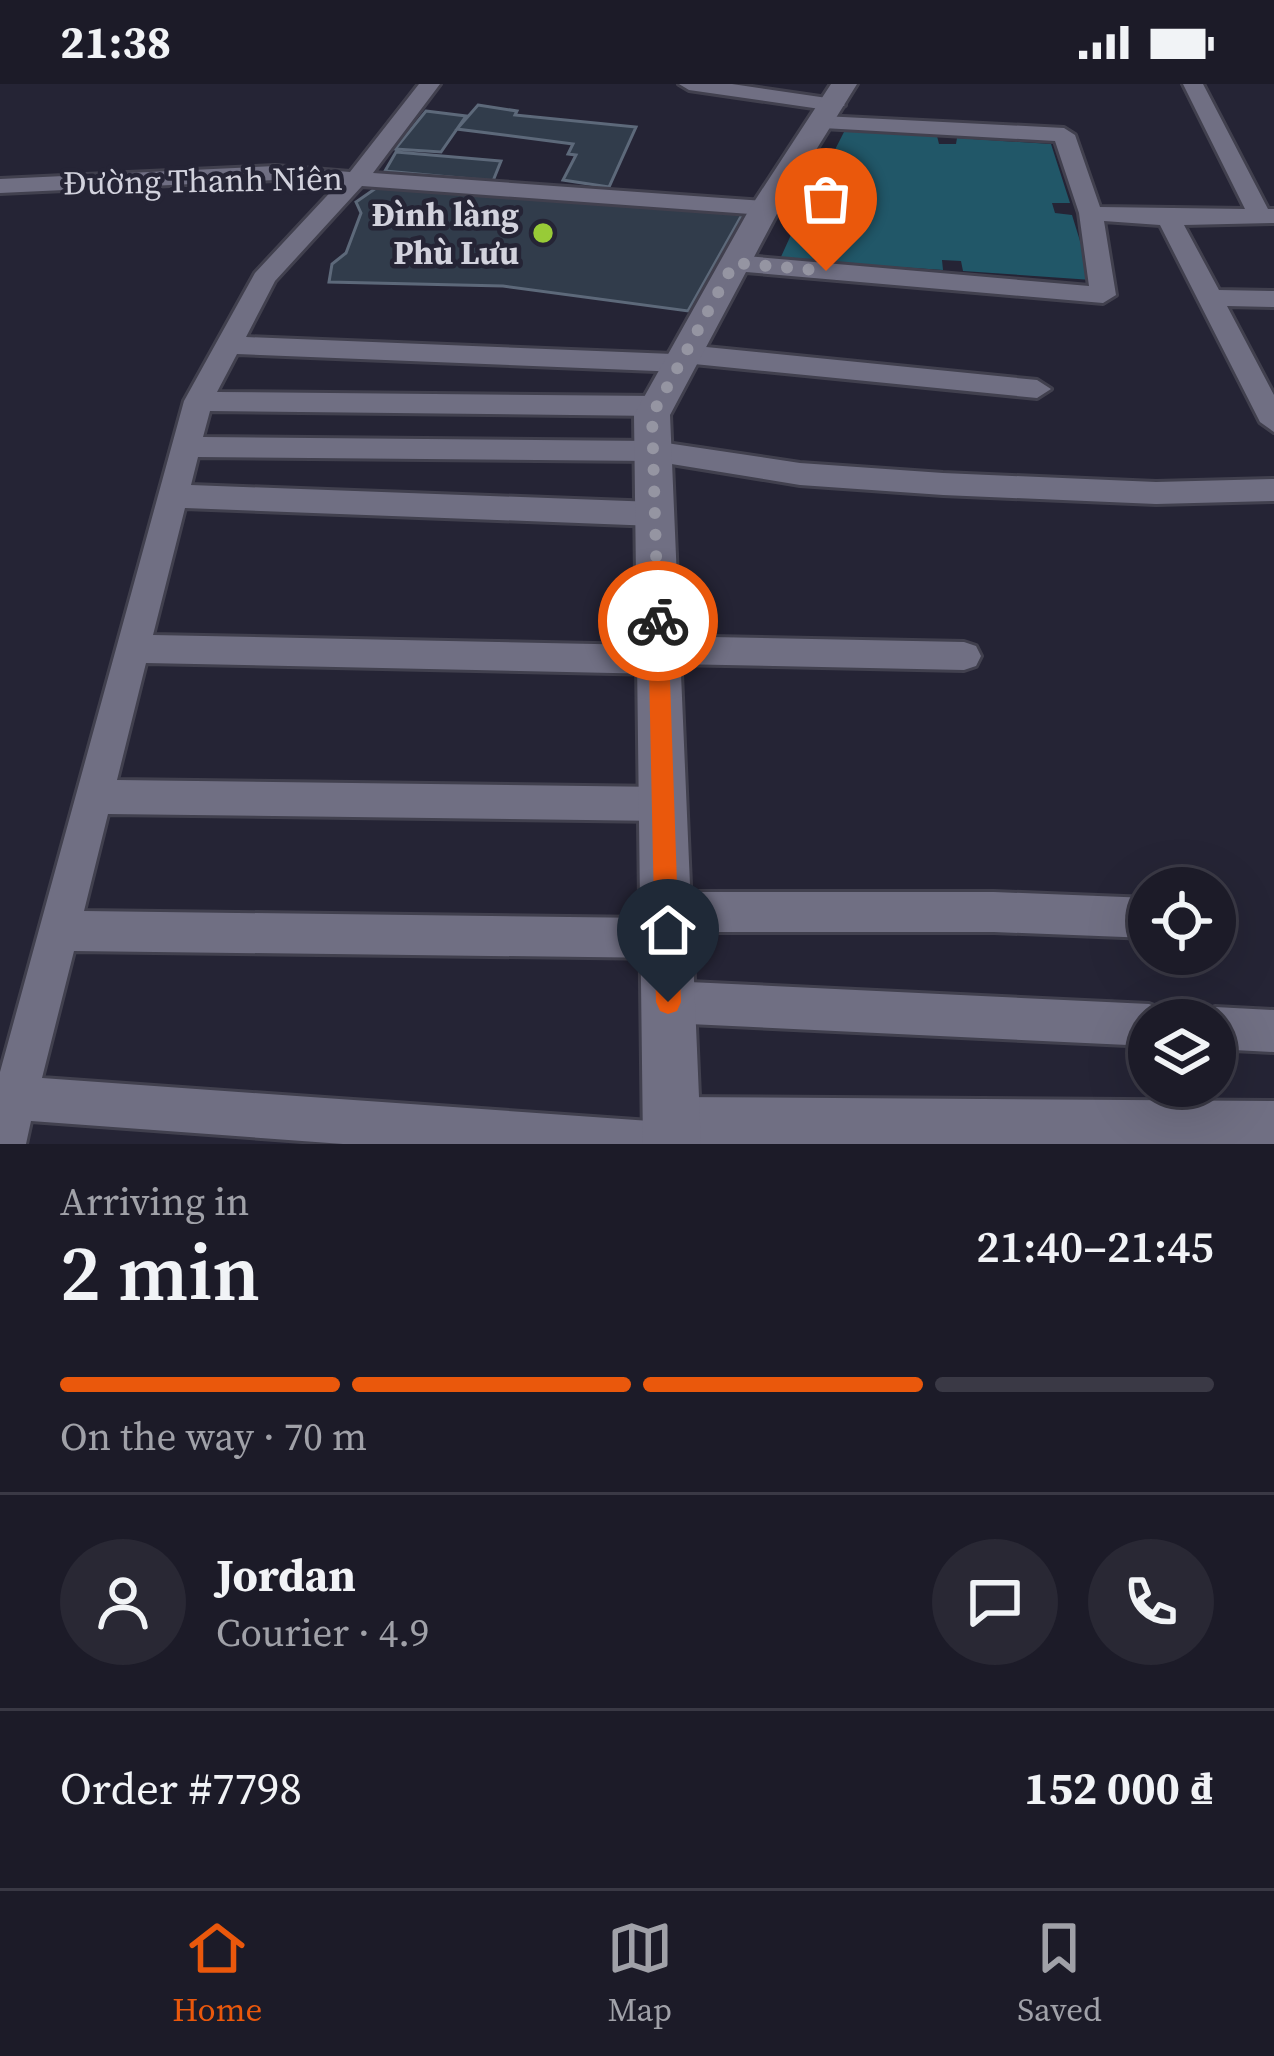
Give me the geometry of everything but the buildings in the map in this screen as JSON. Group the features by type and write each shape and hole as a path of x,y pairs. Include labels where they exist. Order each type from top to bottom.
{"street":[{"path":"3,1144 198,401 264,278 358,177 430,84"},
{"path":"689,84 1064,135 1090,213 1102,295 734,263"},
{"path":"1090,213 1169,218 1267,216 1193,84"},
{"path":"667,1136 668,1002 653,451 657,406 765,208 834,104"},
{"name":"Đường Thanh Niên","path":"0,186 222,174 358,177 765,208"},
{"path":"1169,218 1270,405"},
{"path":"1210,298 1274,299"},
{"path":"226,345 683,358 1037,389"},
{"path":"1236,348 1274,348"},
{"path":"198,401 657,406"},
{"path":"186,447 653,451 800,473 943,484 1156,493 1274,490"},
{"path":"173,496 655,514"},
{"path":"134,649 964,656"},
{"path":"97,797 663,804"},
{"path":"62,932 666,925 994,911 1128,916"},
{"path":"668,1002 1128,1023"},
{"path":"1236,1029 1274,1031"},
{"path":"16,1098 304,1131 667,1136 1274,1124"}],"water":[{"path":"845,130 937,136 939,144 956,144 957,138 1051,144 1070,203 1052,203 1055,213 1072,215 1092,280 963,271 961,261 942,260 943,270 780,259 800,215 814,218 827,190 816,187"}],"way so far":[{"path":"658,621 652,415 734,263 826,271"}],"place":[{"name":"Đình làng Phù Lưu","path":"543,233"}],"route":[{"path":"658,621 668,1002"}]}
